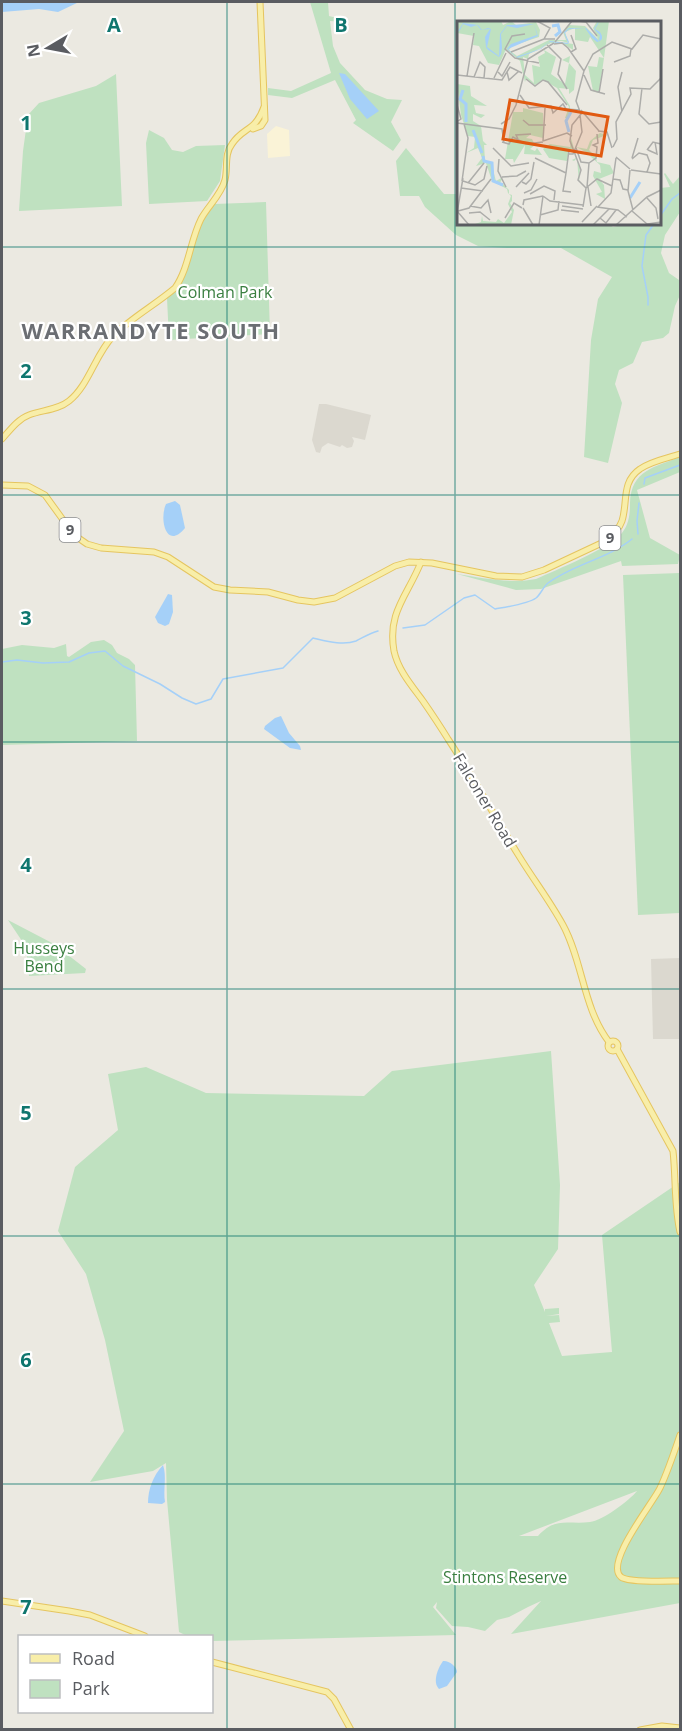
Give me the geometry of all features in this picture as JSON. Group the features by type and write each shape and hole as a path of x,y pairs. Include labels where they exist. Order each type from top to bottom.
{"main road":[{"path":"2,439 15,424 28,415 68,402 114,336 175,288 181,279 200,221 224,182 230,148 263,117 260,2"},
{"name":"9","path":"2,485 28,486 45,495 74,535 87,544 101,548 154,552 168,557 214,587 268,592 314,602 328,600 395,566 409,562 422,562 496,576 522,577 544,570 608,540 621,523 627,486 632,476 649,464 681,454"},
{"path":"409,562 416,566 413,579"},
{"name":"Falconer Road","path":"413,579 421,570 422,562"},
{"name":"Falconer Road","path":"422,562 398,604 394,618 392,636 397,660 562,923 575,954 585,991 604,1035 611,1041 608,1047 615,1050 666,1135 673,1151 676,1206 681,1232"},
{"path":"421,570 432,566 454,568"},
{"path":"681,1435 660,1488 653,1502 633,1528 616,1569 618,1575 633,1581 681,1581"},
{"path":"2,1601 90,1616 142,1635"},
{"path":"213,1662 327,1692 334,1699 351,1730"},
{"path":"640,1730 659,1727 681,1728"}],"shaded area":[{"path":"276,126 289,130 290,156 268,158 267,134"},
{"path":"319,404 371,415 365,440 352,437 354,441 352,447 347,448 342,445 340,447 328,443 322,447 320,453 316,452 312,440"},
{"path":"680,958 680,1039 653,1039 651,959"}],"green space":[{"path":"310,2 328,2 329,16 345,20 345,22 330,21 333,46 340,63 365,90 387,99 402,100 391,122 401,140 393,151 353,123 356,120 335,80 292,98 268,95 268,88 291,91 331,73"},
{"path":"116,74 122,206 19,211 28,115 39,103 96,86"},
{"path":"149,130 164,138 172,150 183,152 196,146 225,145 220,181 207,201 149,204 146,143"},
{"path":"406,148 444,194 457,194 457,225 610,225 613,227 661,225 661,188 670,187 664,174 673,184 680,176 680,212 665,235 661,253 669,273 679,280 680,295 669,333 663,338 642,342 633,363 619,370 615,384 622,403 608,463 584,457 591,340 598,299 612,277 561,248 478,246 456,235 425,207 419,196 400,196 396,161"},
{"name":"Colman Park","path":"266,202 270,334 169,340 167,298 184,278 200,221 214,204"},
{"path":"680,457 680,472 637,490 650,538 680,555 678,564 622,566 621,561 541,589 516,590 457,574 507,581 536,579 595,552 616,539 624,530 629,519 631,492 640,477 653,467"},
{"path":"680,573 680,913 638,915 623,575"},
{"path":"104,640 112,645 117,653 135,665 137,741 2,745 2,649 22,645 54,648 66,644 69,657 91,642"},
{"name":"Husseys Bend","path":"8,920 54,944 86,969 85,973 29,976 26,947"},
{"name":"Stintons Reserve","path":"551,1051 560,1185 558,1249 534,1285 545,1312 545,1309 559,1308 559,1314 546,1316 559,1315 560,1322 549,1323 562,1356 612,1352 602,1235 680,1182 680,1603 511,1634 541,1601 509,1617 497,1620 485,1631 452,1626 436,1608 437,1602 433,1607 456,1635 213,1641 213,1635 185,1635 179,1632 167,1500 166,1463 153,1471 90,1482 124,1431 105,1340 86,1274 58,1231 75,1167 118,1130 108,1074 146,1067 206,1093 364,1096 392,1071","holes":["637,1491 615,1510 595,1521 562,1523 551,1526 538,1536 519,1536"]}],"water":[{"path":"2,2 79,2 58,12 39,9 2,12"},
{"path":"339,73 345,74 379,111 367,119 350,99"},
{"path":"175,501 180,505 185,528 173,536 166,530 163,517 166,504"},
{"path":"168,594 172,595 173,612 169,624 165,626 158,623 155,617"},
{"path":"281,716 301,750 290,748 264,729 275,718"},
{"path":"163,1465 165,1502 162,1504 148,1503 152,1483"},
{"path":"443,1661 452,1664 457,1672 447,1686 439,1689 436,1679"}],"waterway":[{"path":"661,215 672,199 680,193"},
{"path":"648,305 642,266 646,235 653,225"},
{"path":"644,484 645,478 680,465"},
{"path":"638,534 639,503"},
{"path":"403,628 425,625 464,598 475,595 495,609 528,602 536,598 546,585 558,576 612,552 632,539"},
{"path":"2,662 17,660 43,663 69,662 89,653 105,651 123,666 196,704 211,699 223,679 283,668 313,638 346,643 378,631"}],"district":[{"name":"WARRANDYTE SOUTH","path":"151,331"}]}
